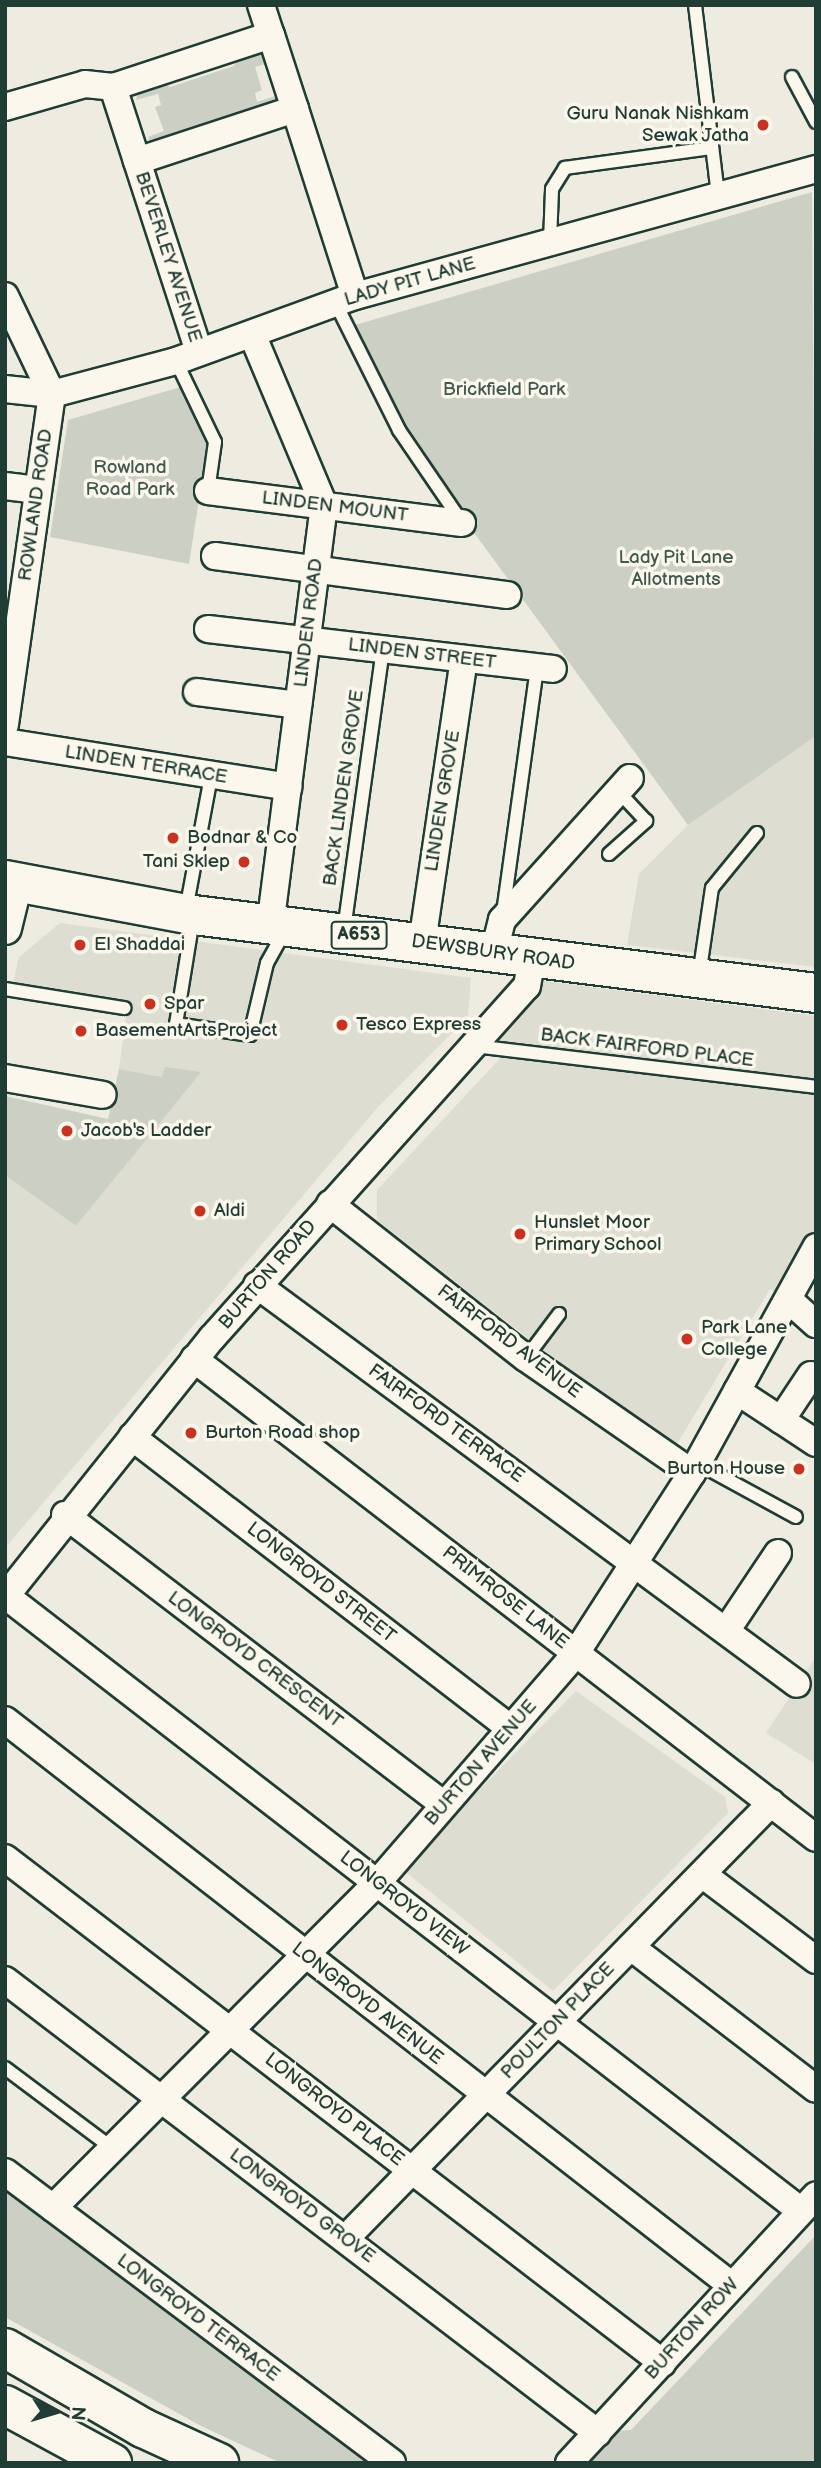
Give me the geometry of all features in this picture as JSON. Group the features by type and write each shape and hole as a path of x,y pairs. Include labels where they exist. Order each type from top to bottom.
{"main road":[{"name":"DEWSBURY ROAD","path":"11,881 189,914 422,943 498,936 531,958 816,993"},
{"path":"5,2348 143,2428 219,2463"},
{"path":"5,2405 112,2463"},
{"path":"5,2414 83,2463"}],"street":[{"path":"261,5 295,109 345,300"},
{"path":"5,107 85,84 113,87 271,35"},
{"name":"BEVERLEY AVENUE","path":"113,87 137,161 187,356"},
{"path":"137,161 295,109"},
{"name":"LADY PIT LANE","path":"5,389 52,394 187,356 345,300 816,169"},
{"path":"6,301 52,394"},
{"name":"LINDEN ROAD","path":"252,334 324,505 275,879 279,925"},
{"name":"ROWLAND ROAD","path":"5,724 52,394"},
{"path":"5,486 38,489"},
{"name":"LINDEN MOUNT","path":"208,491 462,523"},
{"path":"215,556 507,595"},
{"name":"LINDEN STREET","path":"208,629 545,668"},
{"name":"LINDEN GROVE","path":"422,943 464,659"},
{"path":"197,692 298,705"},
{"name":"LINDEN TERRACE","path":"5,742 288,787"},
{"path":"498,936 624,785"},
{"path":"5,928 11,881"},
{"name":"BURTON ROAD","path":"6,1597 65,1515 257,1285 527,986 531,958"},
{"path":"5,1078 103,1095"},
{"name":"FAIRFORD AVENUE","path":"330,1204 526,1358 692,1473"},
{"name":"BURTON AVENUE","path":"53,2207 377,1883 576,1653 692,1473 816,1247"},
{"name":"FAIRFORD TERRACE","path":"257,1285 635,1563 728,1628 797,1684"},
{"path":"789,1300 816,1324"},
{"name":"PRIMROSE LANE","path":"194,1359 816,1838"},
{"path":"781,1420 811,1375"},
{"path":"737,1391 816,1443"},
{"name":"LONGROYD STREET","path":"132,1437 511,1729"},
{"name":"LONGROYD CRESCENT","path":"65,1515 444,1805"},
{"path":"728,1628 778,1553"},
{"name":"LONGROYD VIEW","path":"6,1597 557,2022 808,2203"},
{"name":"LONGROYD AVENUE","path":"5,1720 304,1956 731,2285"},
{"name":"POULTON PLACE","path":"345,2239 771,1803"},
{"name":"LONGROYD PLACE","path":"5,1858 663,2363"},
{"path":"702,1874 816,1960"},
{"path":"631,1947 816,2089"},
{"name":"LONGROYD GROVE","path":"5,1980 598,2433"},
{"name":"LONGROYD TERRACE","path":"5,2172 392,2463"},
{"name":"BURTON ROW","path":"569,2463 808,2203"}],"lane":[{"path":"695,5 718,196"},
{"path":"792,77 816,122"},
{"path":"550,243 552,189 565,168 711,148"},
{"path":"345,300 399,430 462,523"},
{"path":"187,356 215,442 208,491"},
{"name":"BACK LINDEN GROVE","path":"343,932 383,649"},
{"path":"498,936 545,668"},
{"path":"211,776 189,914 176,1024 250,1035 279,925"},
{"path":"609,854 646,821 624,785"},
{"path":"699,980 712,888 757,833"},
{"path":"5,989 124,1008"},
{"name":"BACK FAIRFORD PLACE","path":"474,1046 816,1087"},
{"path":"526,1358 559,1314"},
{"path":"692,1473 708,1469 796,1517"},
{"path":"5,2068 112,2148"}],"shaded area":[{"path":"816,736 816,967 627,945 639,874 688,825"},
{"path":"60,923 471,978 468,1017 378,1107 5,1548 5,1175 76,1226 200,1072 165,1068 163,1077 119,1069 128,1001 13,982 19,957"},
{"name":"Hunslet Moor Primary School","path":"529,979 816,1016 816,1247 789,1300 770,1289 677,1444 668,1446 633,1421 377,1220 377,1190 507,1051 474,1046"},
{"path":"816,1657 816,1764 766,1733"},
{"path":"576,1691 725,1797 728,1813 553,1991 402,1869"}],"green space":[{"path":"261,49 265,64 255,67 262,90 255,93 257,102 275,96 279,107 253,115 244,110 151,146 148,137 164,131 155,107 161,105 158,94 136,100 139,88 161,81 170,87 234,66 237,56"},
{"path":"812,192 816,736 688,825 475,534 404,427 355,325"},
{"name":"Rowland Road Park","path":"184,386 208,441 189,564 50,537 68,420"},
{"path":"165,1067 201,1072 76,1226 5,1175 5,1096 108,1119 119,1069 162,1077"},
{"path":"5,2184 370,2463 281,2463 201,2426 5,2317"},
{"path":"816,2235 816,2463 587,2463 616,2431 631,2430"}],"place":[{"name":"Guru Nanak Nishkam Sewak Jatha","path":"763,125"},
{"name":"Bodnar & Co","path":"173,838"},
{"name":"Tani Sklep","path":"244,862"},
{"name":"El Shaddai","path":"80,945"},
{"name":"Spar","path":"150,1004"},
{"name":"Tesco Express","path":"342,1025"},
{"name":"BasementArtsProject","path":"81,1031"},
{"name":"Jacob's Ladder","path":"67,1131"},
{"name":"Aldi","path":"200,1211"},
{"name":"Hunslet Moor Primary School","path":"520,1234"},
{"name":"Park Lane College","path":"687,1339"},
{"name":"Burton Road shop","path":"191,1433"},
{"name":"Burton House","path":"799,1469"}],"park label":[{"name":"Brickfield Park","path":"504,390"},
{"name":"Lady Pit Lane Allotments","path":"676,569"}]}
